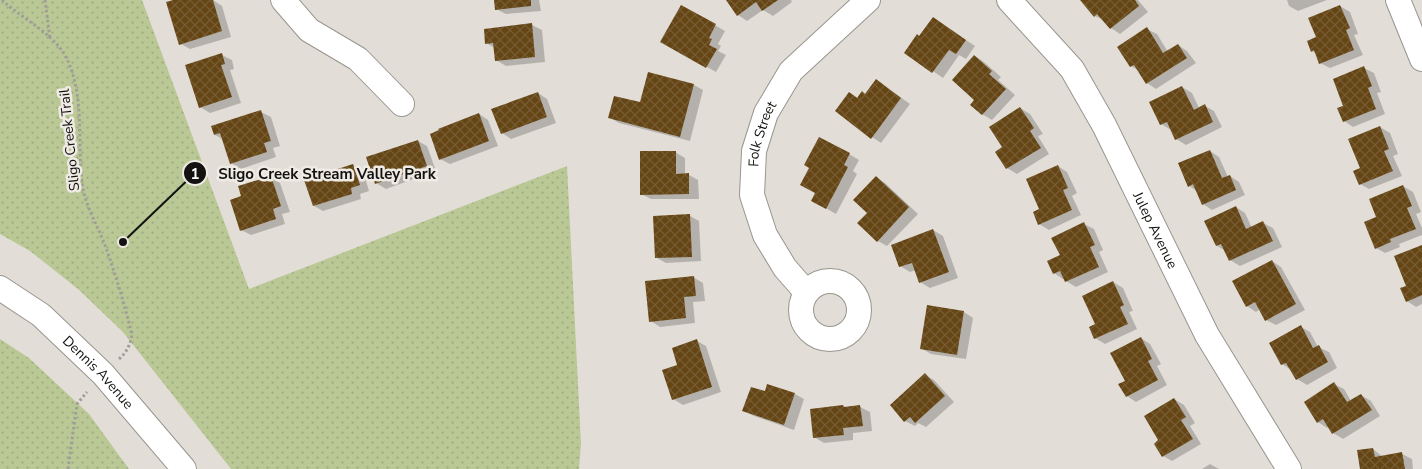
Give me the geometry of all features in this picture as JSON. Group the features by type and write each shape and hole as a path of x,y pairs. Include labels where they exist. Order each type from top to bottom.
{"street":[{"path":"283,0 309,30 358,59 402,104"},
{"name":"Folk Street","path":"806,292 785,268 765,235 752,194 754,150 766,113 791,71 868,0"},
{"name":"Julep Avenue","path":"1009,0 1072,69 1104,124 1206,335 1289,469"},
{"path":"1398,0 1422,59"},
{"name":"Dennis Avenue","path":"0,288 41,315 103,374 184,469"}],"path":[{"name":"Sligo Creek Trail","path":"2,0 50,39 62,51 70,68 76,86 82,184 88,206 106,247 132,336 130,344 121,357"},
{"path":"45,0 50,39"},
{"path":"68,469 77,404 84,395"}],"green space":[{"path":"0,0 142,0 249,289 567,166 581,444 579,469 231,469 123,332 78,289 30,251 0,234"},
{"path":"0,339 29,358 89,414 129,469 0,469"}],"building":[{"path":"173,0 213,0 222,31 179,45 166,2"},
{"path":"494,0 531,0 531,6 495,10"},
{"path":"726,0 778,0 762,11 756,2 737,16"},
{"path":"1080,0 1135,0 1139,6 1110,29 1097,14 1094,17"},
{"path":"681,5 716,24 709,38 712,39 709,45 717,49 706,68 660,42"},
{"path":"1340,5 1350,28 1346,30 1354,50 1319,64 1314,50 1311,52 1307,41 1316,37 1308,18"},
{"path":"933,17 966,40 956,54 949,50 932,73 904,53 917,34 919,36"},
{"path":"532,23 535,57 495,61 493,43 485,44 484,29"},
{"path":"1147,27 1163,53 1178,44 1187,58 1146,84 1134,65 1130,67 1117,47"},
{"path":"222,53 225,64 221,65 232,97 199,108 185,65"},
{"path":"974,55 992,71 989,74 1006,89 982,115 970,105 974,100 952,80"},
{"path":"1364,66 1372,86 1368,88 1376,109 1343,122 1337,108 1343,106 1333,79"},
{"path":"648,72 694,84 680,137 608,118 614,96 640,102"},
{"path":"876,79 901,98 871,139 835,111 849,92 857,98 862,91 865,94"},
{"path":"1182,86 1194,110 1205,104 1213,122 1175,140 1167,122 1160,125 1149,102"},
{"path":"538,92 547,117 501,134 491,109"},
{"path":"1020,107 1034,128 1030,131 1041,148 1006,169 995,152 1002,147 989,127"},
{"path":"261,110 271,141 264,143 267,152 230,164 220,133 214,135 211,126"},
{"path":"479,113 489,141 439,160 430,134"},
{"path":"1380,126 1389,149 1384,151 1393,171 1359,185 1353,171 1360,168 1348,139"},
{"path":"819,137 850,153 844,165 848,167 826,209 811,201 815,193 800,185 809,168 804,165"},
{"path":"418,140 427,166 375,184 366,157"},
{"path":"1210,150 1222,178 1230,175 1236,190 1202,205 1193,184 1188,187 1178,163"},
{"path":"640,151 676,151 676,174 689,173 689,194 640,195"},
{"path":"353,164 360,185 351,188 352,194 313,206 304,180"},
{"path":"1058,165 1068,188 1063,190 1072,210 1038,225 1033,212 1039,209 1026,179"},
{"path":"271,176 281,206 273,209 276,219 240,231 230,200 241,196 238,186"},
{"path":"876,176 909,207 877,242 857,223 867,213 853,200"},
{"path":"1403,185 1412,206 1407,208 1416,229 1390,239 1391,242 1375,249 1364,222 1376,217 1369,199"},
{"path":"1236,206 1246,229 1263,221 1273,241 1229,261 1221,244 1216,246 1204,221"},
{"path":"690,214 692,257 655,258 653,216"},
{"path":"1084,222 1095,245 1090,247 1099,267 1065,282 1060,271 1053,274 1047,261 1060,255 1051,238"},
{"path":"933,229 949,272 919,283 912,263 899,267 891,245"},
{"path":"1422,245 1422,295 1406,302 1400,288 1406,286 1394,256"},
{"path":"1272,260 1296,304 1265,321 1255,302 1246,307 1232,281"},
{"path":"694,276 696,296 684,297 686,318 649,322 645,281"},
{"path":"1113,281 1124,305 1120,307 1128,324 1094,339 1089,327 1095,324 1082,296"},
{"path":"927,305 964,311 957,355 920,349"},
{"path":"1301,325 1313,348 1319,345 1328,362 1296,380 1286,363 1281,365 1269,343"},
{"path":"1141,337 1152,359 1148,361 1158,380 1126,397 1118,384 1125,381 1110,353"},
{"path":"697,339 712,387 672,400 662,370 677,365 672,348"},
{"path":"925,373 945,396 915,423 910,417 904,422 890,405"},
{"path":"1334,382 1347,402 1361,394 1372,410 1332,434 1323,419 1317,423 1304,402"},
{"path":"767,384 795,393 784,425 742,411 751,387 765,391"},
{"path":"1174,398 1186,417 1181,420 1193,439 1162,457 1154,444 1158,440 1144,416"},
{"path":"843,405 844,407 860,405 863,426 843,428 844,435 813,438 810,409"},
{"path":"1373,448 1375,457 1402,452 1405,469 1360,469 1357,450"}],"place":[{"name":"Sligo Creek Stream Valley Park","path":"123,242"}]}
